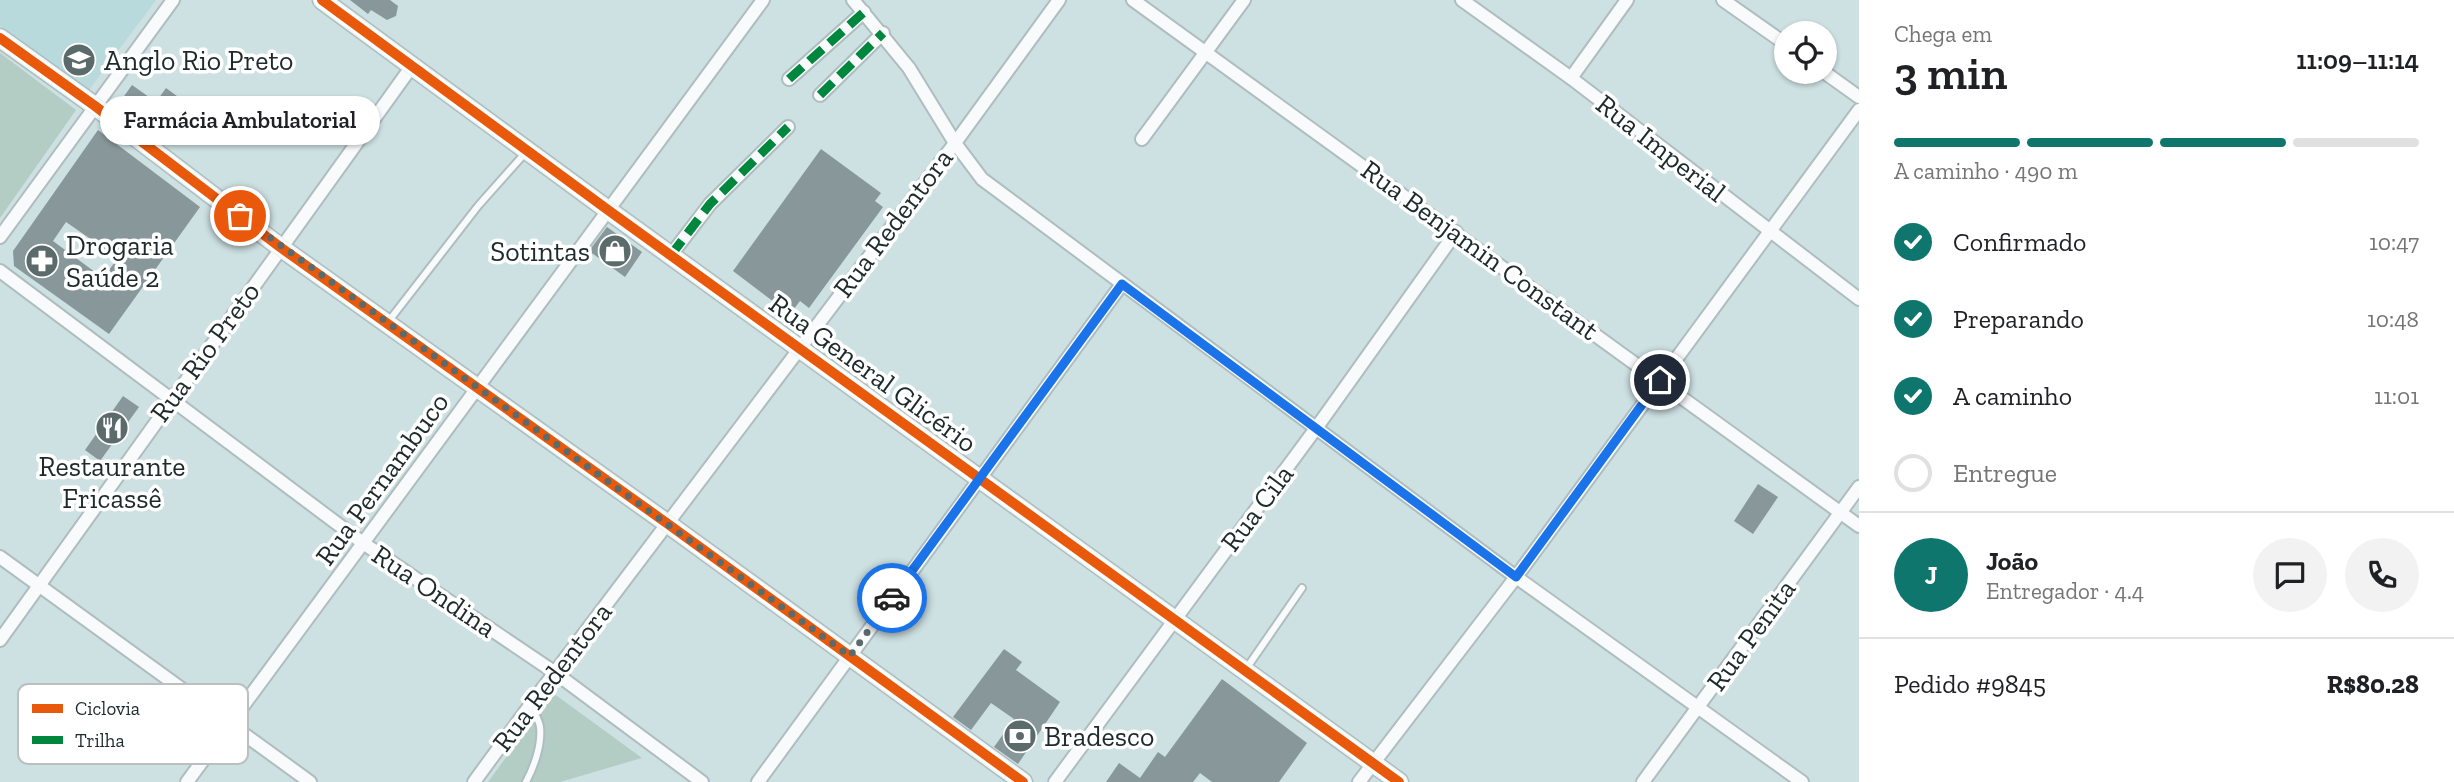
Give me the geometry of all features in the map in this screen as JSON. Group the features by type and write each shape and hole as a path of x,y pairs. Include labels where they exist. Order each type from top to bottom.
{"street":[{"path":"0,237 173,0"},
{"name":"Rua General Glicério","path":"322,0 1399,782"},
{"name":"Rua Pernambuco","path":"248,699 763,0"},
{"path":"853,0 883,33 909,68 955,142 982,179 1516,577 1802,782"},
{"name":"Rua Redentora","path":"474,782 1059,0"},
{"name":"Rua Benjamin Constant","path":"1133,0 1859,526"},
{"path":"1142,139 1244,0"},
{"name":"Rua Imperial","path":"1462,0 1571,78 1859,299"},
{"path":"1571,78 1627,0"},
{"path":"1723,0 1774,37"},
{"path":"789,79 864,12"},
{"path":"820,95 883,33"},
{"path":"0,38 95,106 280,247 1023,782"},
{"name":"Rua Rio Preto","path":"0,640 412,66"},
{"path":"1837,81 1859,97"},
{"path":"1359,782 1516,577 1859,110"},
{"path":"671,255 710,204 788,127"},
{"name":"Rua Cila","path":"1055,782 1317,427 1456,232"},
{"name":"Rua Ondina","path":"0,271 363,543 554,673 702,782"},
{"path":"758,782 1122,284"},
{"name":"Rua Penita","path":"1643,782 1859,487"},
{"path":"0,557 175,684"},
{"path":"248,736 310,782"},
{"name":"Rua Pernambuco","path":"187,782 200,764"}],"lane":[{"path":"387,323 478,206 528,151"},
{"path":"1245,670 1302,588"},
{"path":"526,782 532,771 540,727 531,704"}],"shaded area":[{"name":"Anglo Rio Preto","path":"0,0 156,0 89,90 0,26"}],"green space":[{"path":"0,53 76,110 0,218"},
{"path":"553,693 642,758 560,782 488,782"}],"building":[{"path":"350,0 390,0 398,6 396,16 387,20 371,10 368,14"},
{"path":"132,85 156,102 166,88 185,102 160,137 117,106"},
{"path":"98,130 200,207 109,334 14,266 13,251","holes":["66,222 118,258 103,278 53,241"]},
{"path":"821,149 881,193 875,201 883,207 809,308 800,301 790,314 733,271"},
{"name":"Sotintas","path":"607,227 642,252 625,277 589,251"},
{"name":"Restaurante Fricassê","path":"123,396 139,407 100,461 85,450"},
{"path":"1758,484 1778,497 1753,534 1734,521"},
{"path":"1004,649 1022,662 1016,670 1060,702 1018,764 994,747 1014,719 991,703 971,730 953,717"},
{"path":"1222,679 1307,743 1279,782 1212,782 1200,773 1193,782 1106,782 1119,763 1140,778 1158,752 1165,757"}],"marked path":[{"path":"789,79 864,12"},
{"path":"820,95 883,33"},
{"path":"671,255 710,204 788,127"}],"cycle path":[{"path":"322,0 1399,782"},
{"path":"0,38 95,106 280,247 1023,782"}],"way so far":[{"path":"240,216 850,656 892,598"}],"place":[{"name":"Anglo Rio Preto","path":"79,60"},
{"name":"Farmácia Ambulatorial","path":"240,216"},
{"name":"Sotintas","path":"615,251"},
{"name":"Drogaria Saúde 2","path":"42,261"},
{"name":"Restaurante Fricassê","path":"112,428"},
{"name":"Bradesco","path":"1020,736"}],"route":[{"path":"892,598 1122,284 1516,577 1660,380"}]}
